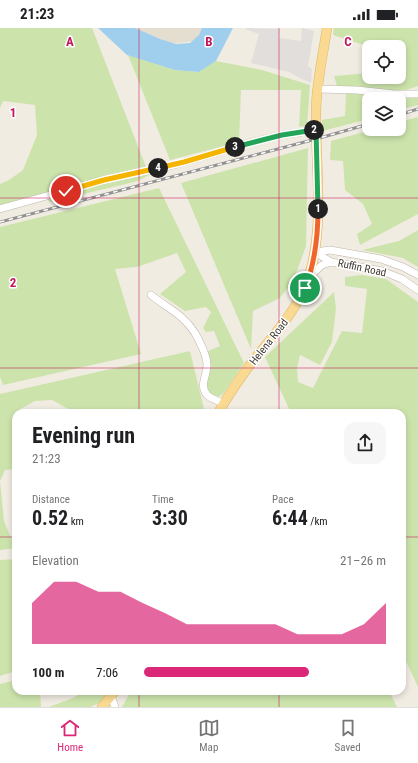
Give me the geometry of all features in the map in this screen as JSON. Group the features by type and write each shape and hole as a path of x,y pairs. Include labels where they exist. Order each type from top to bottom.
{"main road":[{"name":"Helena Road","path":"221,409 254,360 290,314 300,299 309,277 315,252 318,215 316,130 318,89 327,28"},
{"path":"102,707 111,695"}],"street":[{"path":"318,89 418,94"},
{"path":"0,208 104,180 177,164 249,143 282,135 316,130"},
{"name":"Ruffin Road","path":"315,252 330,250 381,259 404,267 418,275"},
{"name":"Ruffin Road","path":"315,252 331,262 382,271 402,279 418,290"},
{"path":"309,277 322,265 331,262"},
{"path":"151,295 178,314 186,321 195,333 206,360 207,368 203,382 204,389 209,397 224,404"},
{"path":"113,695 115,707"}],"shaded area":[{"path":"121,28 207,28 202,40 144,47"},
{"path":"302,28 314,31 308,66 312,69 311,83 289,72 251,63 259,34 245,29 280,29 279,38 301,41"}],"green space":[{"path":"0,28 92,28 146,167 0,206 0,184 9,180 23,170 37,135 35,105 3,101 0,108"},
{"path":"334,28 418,28 418,86 403,91 337,86 334,76 362,74 362,84 406,84 406,40 362,40 362,44 333,35"},
{"path":"128,55 175,70 199,72 216,61 262,70 310,85 307,126 299,127 301,90 241,90 239,142 170,160"},
{"path":"346,93 362,93 362,121 322,131 322,120 345,116"},
{"path":"406,95 418,95 418,105 406,108"},
{"path":"418,117 418,214 360,245 357,234 372,224 363,204 345,190 343,161 330,160 331,141 362,133 362,136 406,136 406,120"},
{"path":"308,148 306,246 294,279 280,298 253,311 251,349 181,183"},
{"path":"148,172 149,175 138,181 50,202 47,199 105,182"},
{"path":"159,188 244,363 223,394 218,397 208,393 206,387 206,352 220,346 214,331 206,332 203,328 211,312 206,307 185,311 160,294 186,272 177,253 137,267 115,269 141,354 3,385 0,377 0,227"},
{"path":"418,230 418,267 403,258 362,250 399,241"},
{"path":"362,275 386,279 418,302 418,687 406,662 406,409 289,409 265,357 334,292 336,309 332,342 320,365 300,355 297,368 298,382 313,388 342,331 362,333 367,289 345,286 345,277"},
{"path":"190,351 204,409 68,409 52,400 35,401 20,409 12,409 12,469 5,470 0,481 0,394"},
{"path":"0,481 4,521 12,541 12,548 0,550"},
{"path":"12,559 12,672 0,676 0,560"},
{"path":"12,681 12,695 40,695 41,707 0,707 0,684"},
{"path":"78,695 105,695 99,703 90,707 49,707"},
{"path":"129,695 391,695 397,707 122,707"}],"water":[{"path":"98,28 135,28 176,44 190,43 199,35 202,28 233,28 216,61 199,72 175,70 127,55"}],"railway":[{"path":"406,113 418,109"},
{"path":"0,222 362,126"}],"route":[{"path":"66,191 104,180 177,164 249,143 282,135 316,130 318,215 317,240 313,265 305,288"}]}
